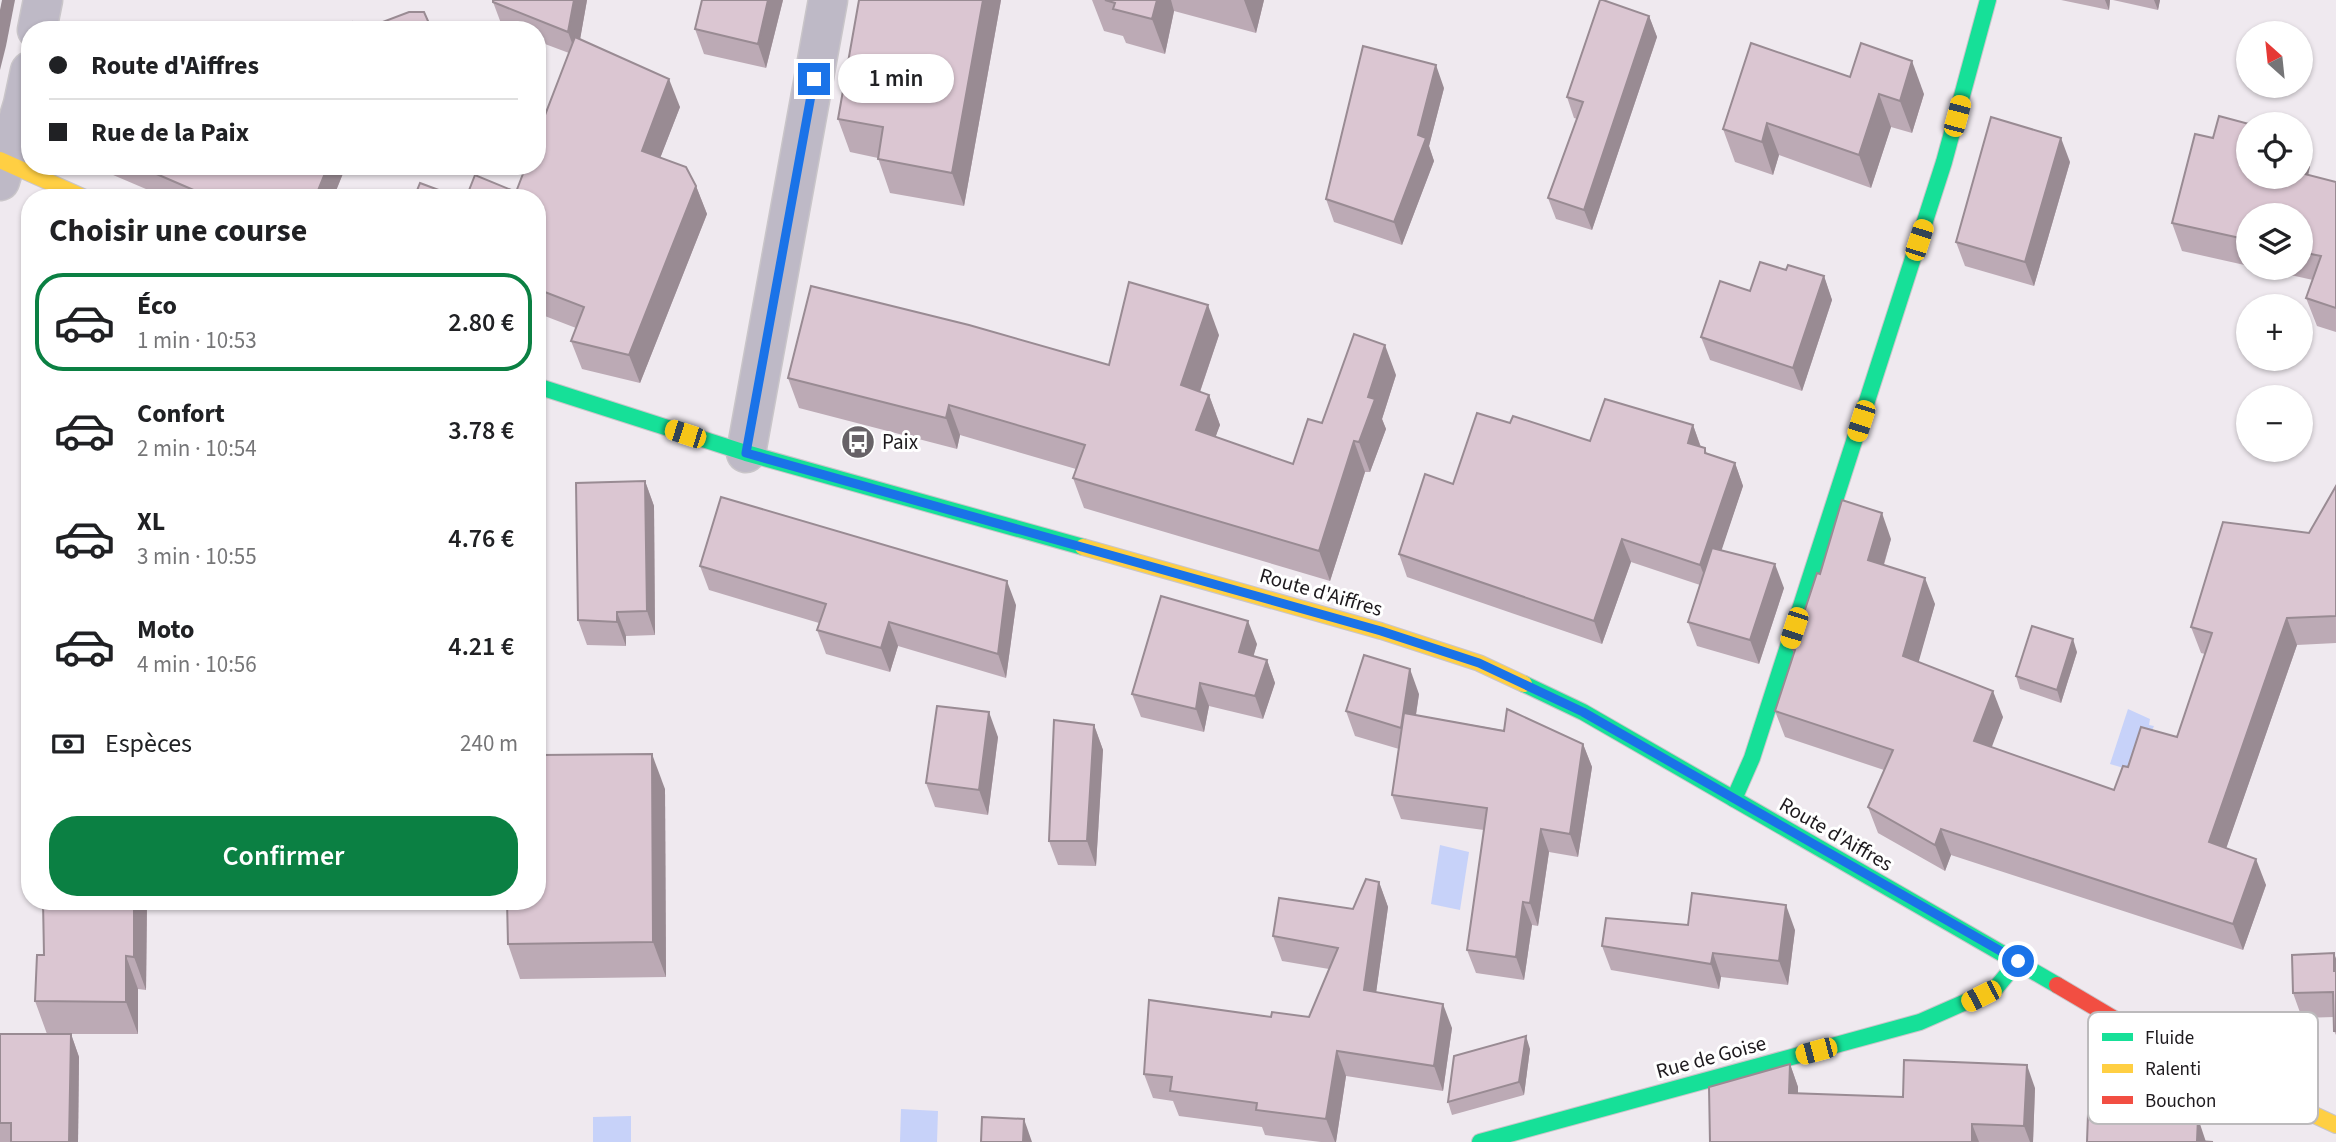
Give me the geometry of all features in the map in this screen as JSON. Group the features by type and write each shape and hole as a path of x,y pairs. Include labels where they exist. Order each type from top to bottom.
{"main road":[{"path":"1734,799 1756,744 1944,162 1988,0"},
{"path":"2,168 21,175"},
{"path":"21,175 60,189"},
{"name":"Route d'Aiffres","path":"546,389 746,453 1381,631 1479,663 1583,712 2103,1012"},
{"name":"Rue de Goise","path":"1480,1142 1920,1023 1995,989 2018,961"},
{"name":"Route d'Aiffres","path":"2318,1117 2336,1125"}],"street":[{"path":"39,21 43,0"},
{"path":"746,453 828,0"},
{"path":"2,168 21,110"}],"water":[{"path":"2128,709 2150,719 2149,725 2154,726 2134,771 2110,764"},
{"path":"1440,845 1469,852 1460,910 1431,904"},
{"path":"901,1109 938,1111 937,1142 900,1142"},
{"path":"631,1116 631,1142 593,1142 593,1117"}],"building":[{"path":"493,0 574,0 568,32"},
{"path":"702,0 768,0 758,44 695,29"},
{"path":"859,0 983,0 952,173 878,159 883,127 838,119"},
{"path":"1105,0 1157,0 1152,19 1113,9 1115,3"},
{"path":"1600,0 1649,16 1584,210 1548,198 1583,102 1567,97"},
{"path":"409,12 424,12 428,21 385,21"},
{"path":"575,37 669,79 642,151 686,167 696,186 629,355 571,341 584,307 546,292 546,189 517,189 523,175 546,175 546,113"},
{"path":"1751,43 1850,77 1861,43 1912,61 1900,101 1879,94 1859,155 1767,123 1762,142 1723,129"},
{"path":"1363,46 1436,65 1418,135 1426,138 1394,222 1326,199"},
{"path":"2219,116 2236,121 2236,189 2313,189 2313,176 2336,182 2336,308 2313,300 2313,294 2307,294 2321,256 2313,254 2313,203 2236,203 2236,237 2172,223 2195,134 2213,138"},
{"path":"1991,117 2061,138 2025,262 1956,242"},
{"path":"159,175 324,175 319,189 191,189"},
{"path":"475,175 509,189 470,189"},
{"path":"420,183 436,189 418,189"},
{"path":"1760,262 1786,270 1788,265 1824,276 1793,368 1701,337 1720,281 1750,291"},
{"path":"1129,282 1208,305 1181,385 1209,395 1196,430 1293,464 1308,419 1322,423 1354,334 1385,345 1368,397 1375,399 1359,442 1354,441 1319,551 1073,478 1085,445 949,405 946,418 788,378 811,286 969,325 1109,365"},
{"path":"1605,399 1693,425 1688,443 1705,448 1705,453 1735,463 1700,565 1622,539 1594,621 1399,554 1425,474 1453,484 1477,413 1510,423 1513,416 1590,441"},
{"path":"645,481 647,611 617,612 617,622 578,620 576,483"},
{"path":"2336,486 2336,616 2287,618 2209,842 2256,859 2233,924 1941,829 1935,845 1868,807 1893,750 1775,711 1795,650 1792,649 1817,573 1820,574 1842,500 1882,513 1868,560 1925,578 1903,656 1993,691 1974,741 2114,790 2123,766 2128,767 2141,727 2177,737 2212,633 2191,627 2223,522 2309,533"},
{"path":"721,497 1007,581 998,654 889,622 881,648 817,630 826,604 700,566"},
{"path":"1712,548 1775,564 1750,640 1688,622"},
{"path":"1161,596 1248,621 1239,652 1267,660 1255,696 1200,683 1196,709 1132,694"},
{"path":"2032,626 2073,639 2057,690 2016,676"},
{"path":"1364,655 1410,669 1401,728 1346,711"},
{"path":"937,706 989,712 979,790 926,783"},
{"path":"1507,709 1583,744 1570,834 1541,829 1530,903 1523,902 1516,957 1467,950 1487,808 1392,795 1404,713 1504,731"},
{"path":"1054,720 1094,725 1087,841 1049,841"},
{"path":"652,754 653,942 508,944 507,910 546,910 546,755"},
{"path":"1366,879 1379,882 1364,990 1443,1004 1434,1066 1337,1051 1326,1119 1256,1110 1257,1103 1170,1091 1172,1077 1144,1074 1149,1000 1271,1017 1272,1012 1309,1017 1338,948 1273,936 1279,898 1353,909"},
{"path":"1692,893 1786,905 1779,961 1713,953 1711,964 1602,946 1606,918 1688,925"},
{"path":"43,910 134,910 134,957 126,956 126,1002 35,1001 37,955 44,955"},
{"path":"2334,953 2336,1031 2333,992 2293,993 2292,955"},
{"path":"0,1034 71,1034 69,1142 11,1142 11,1123 0,1123"},
{"path":"1526,1036 1519,1082 1448,1102 1454,1056"},
{"path":"1904,1060 2027,1065 2024,1126 1972,1124 1972,1142 1710,1142 1709,1087 1790,1064 1789,1093 1903,1097"},
{"path":"2088,1114 2088,1124 2198,1124 2197,1141 2213,1142 2087,1142"},
{"path":"982,1117 1024,1119 1023,1142 981,1142"}],"traffic: fast":[{"path":"1734,799 1752,758 1944,162 1988,0"},
{"path":"546,389 746,453 1083,547"},
{"path":"1524,684 1583,712 2057,985"},
{"path":"1480,1142 1920,1022 1995,989 2018,961"}],"traffic: slow":[{"path":"0,160 21,169"},
{"path":"34,175 65,189"},
{"path":"1083,547 1381,631 1479,663 1524,684"},
{"path":"2318,1117 2336,1125"}],"traffic: jam":[{"path":"2057,985 2103,1012"}],"place":[{"name":"Paix","path":"858,442"}],"route":[{"path":"814,79 746,453 1381,631 1479,663 1583,712 2018,961"}]}
